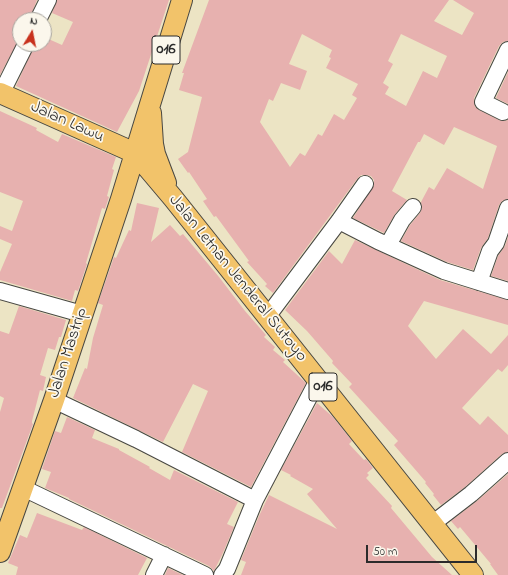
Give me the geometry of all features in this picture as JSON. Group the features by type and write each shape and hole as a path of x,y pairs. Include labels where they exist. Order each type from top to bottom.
{"main road":[{"name":"016","path":"135,153 182,0"},
{"name":"Jalan Lawu","path":"1,93 135,153"},
{"name":"016","path":"151,100 153,144 172,198"},
{"name":"Jalan Letnan Jenderal Sutoyo","path":"135,153 473,575"},
{"name":"Jalan Mastrip","path":"2,543 54,400 135,153"}],"street":[{"path":"42,12 48,0"},
{"path":"503,112 483,102 508,50"},
{"path":"1,93 22,52"},
{"path":"267,316 365,184"},
{"path":"388,245 402,220 413,207"},
{"path":"479,282 490,251 496,243 508,208"},
{"path":"339,221 444,271 508,290"},
{"path":"0,291 82,314"},
{"path":"222,575 227,569 255,500 318,380"},
{"path":"54,400 136,439 255,500"},
{"path":"432,524 471,494 508,461"},
{"path":"23,488 205,575"},
{"path":"154,575 164,555"}],"building":[{"path":"0,0 37,0 32,12 12,12 12,52 0,75"},
{"path":"57,0 169,0 139,91 117,132 16,86 31,52 52,52 52,41 62,45 73,22 52,13"},
{"path":"209,0 449,0 434,21 462,35 474,13 453,0 508,0 508,41 503,42 499,46 474,98 474,102 475,107 479,110 499,120 508,120 508,199 502,201 499,205 488,238 481,248 473,270 447,262 401,241 410,225 420,213 422,208 421,202 429,187 434,190 447,168 483,189 497,146 454,127 444,145 424,134 420,142 418,142 392,191 407,200 395,214 384,233 353,218 374,185 374,180 371,176 361,175 273,293 265,286 267,284 247,262 249,261 216,216 214,217 203,201 207,199 189,172 188,173 178,159 188,152 202,97 179,90 184,73 182,73","holes":["302,34 332,50 329,57 331,58 326,68 358,84 352,95 357,98 344,120 334,114 322,136 318,134 305,156 300,153 290,167 260,122 269,99 273,101 281,83 300,90 307,71 289,64","401,34 447,56 437,78 423,71 406,106 385,94 389,87 383,83 393,64 388,61"]},
{"path":"508,72 508,104 496,98"},
{"path":"0,111 37,128 36,130 58,142 62,134 116,157 107,196 109,197 105,209 102,208 86,263 87,264 78,291 75,290 72,301 0,280 0,272 12,244 0,239 0,226 12,231 23,201 0,192"},
{"path":"137,203 159,208 151,242 170,225 180,236 183,234 266,335 264,337 275,347 273,350 285,360 283,362 306,383 251,487 182,452 208,391 193,384 163,442 73,398 85,368 87,369 93,338 103,305 98,303 114,257 116,258 129,230 131,231"},
{"path":"508,237 508,281 491,276 498,256 505,246"},
{"path":"355,240 440,280 508,300 508,325 424,301 408,326 436,359 463,329 491,354 508,335 508,365 502,372 498,369 462,408 480,425 488,416 508,435 508,452 502,454 465,487 441,505 425,483 426,482 394,445 398,441 349,387 352,384 332,363 333,361 307,331 285,310 329,251 342,264"},
{"path":"19,306 66,320 55,350 48,348 40,375 46,377 43,391 40,390 32,421 33,424 2,508 0,508 0,412 4,398 0,396 0,331 9,334"},
{"path":"317,403 333,417 352,441 349,444 364,460 366,459 373,468 367,473 369,475 366,478 392,506 391,508 432,557 452,575 241,575 246,562 241,560 269,495 337,529 307,494 313,489 281,470"},
{"path":"67,417 95,430 92,438 119,449 170,480 174,470 238,502 227,524 234,527 214,571 209,566 69,498 45,488 51,472 42,469 55,431 61,433"},
{"path":"508,474 508,575 498,575 491,564 460,527 458,529 451,521"},
{"path":"37,513 82,530 84,527 147,558 138,575 16,575 18,567 8,563 20,535 27,538"},
{"path":"168,568 183,575 165,575"}]}
